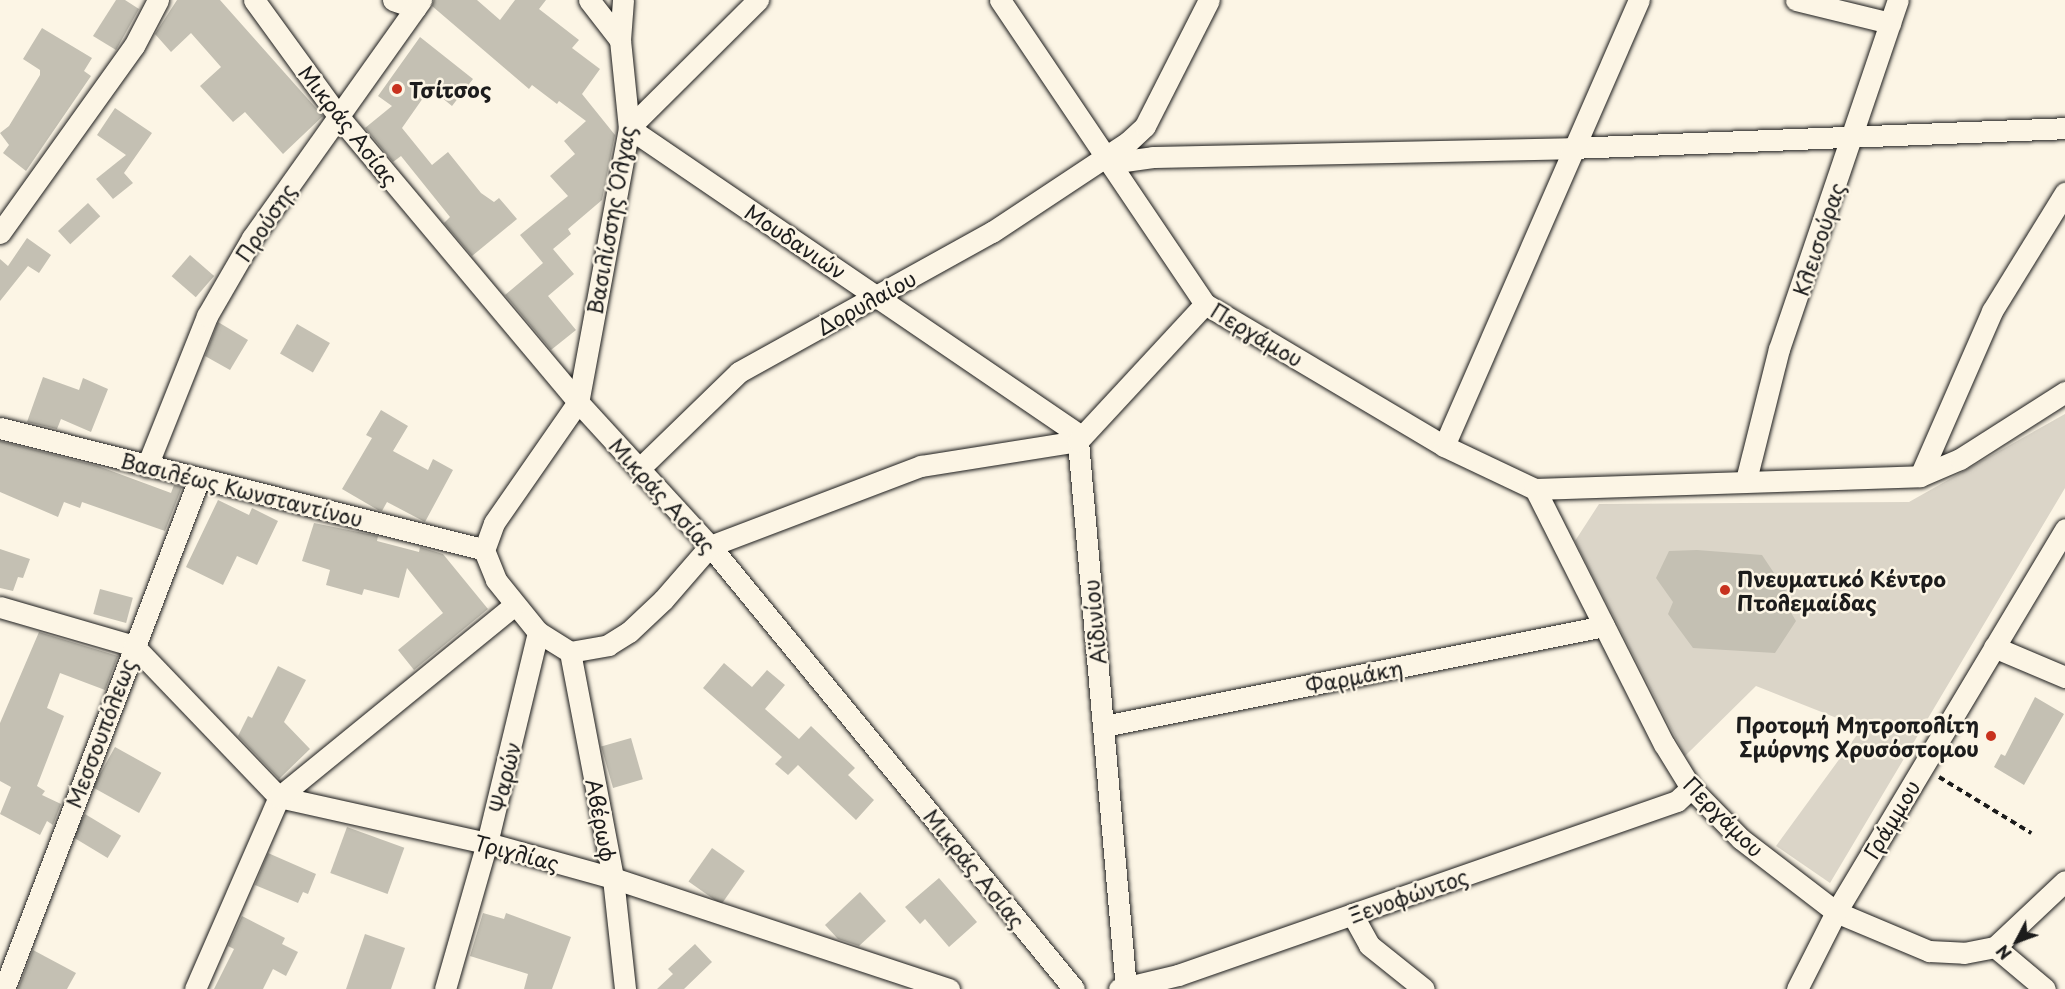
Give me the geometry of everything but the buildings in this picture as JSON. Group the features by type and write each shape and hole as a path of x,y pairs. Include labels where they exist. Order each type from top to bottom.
{"street":[{"path":"0,233 134,46 158,0"},
{"name":"Μικράς Ασίας","path":"254,0 339,117 578,402 641,467 710,546 1074,989"},
{"path":"393,0 419,4"},
{"path":"589,0 620,40"},
{"name":"Βασιλίσσης Όλγας","path":"578,402 628,128 620,40 623,0"},
{"path":"628,128 758,0"},
{"name":"Περγάμου","path":"1000,0 1205,304 1444,446 1534,489 1746,480 1876,480 1920,476 1960,459 2065,392"},
{"name":"Δορυλαίου","path":"641,467 739,372 992,232 1108,159 1145,126 1209,0"},
{"path":"1444,446 1571,148 1639,0"},
{"path":"1796,0 1890,23"},
{"name":"Κλεισούρας","path":"1746,480 1779,349 1898,0"},
{"name":"Προύσης","path":"147,466 207,316 252,238 419,4"},
{"name":"Μουδανιών","path":"628,128 877,296 1080,439"},
{"path":"1108,159 1571,148 2065,128"},
{"path":"1920,476 1992,311 2065,194"},
{"path":"578,402 494,523 484,550 496,580 514,605 538,632 570,652 608,645 630,632 710,546 921,466 1080,439 1205,304"},
{"name":"Βασιλέως Κωνσταντίνου","path":"0,428 484,550"},
{"name":"Αϊδινίου","path":"1080,439 1123,989"},
{"name":"Μεσσουπόλεως","path":"4,989 199,479"},
{"name":"Περγάμου","path":"1534,489 1691,788 1741,839 1836,912 1929,951 1964,953 1995,947"},
{"name":"Γράμμου","path":"1797,989 1836,912 2065,529"},
{"path":"195,989 279,797 514,605"},
{"path":"0,608 134,646 279,797"},
{"name":"Φαρμάκη","path":"1104,726 1604,626"},
{"name":"Ψαρών","path":"445,989 487,843 538,632"},
{"path":"1994,647 2065,677"},
{"name":"Αβέρωφ","path":"570,652 613,878 625,989"},
{"name":"Ξενοφώντος","path":"1123,989 1178,975 1677,801 1691,788"},
{"name":"Τριγλίας","path":"279,797 487,843 613,878 949,989"},
{"path":"2045,989 1995,947 2065,881"},
{"path":"1352,914 1369,945 1424,989"}],"path":[{"path":"1923,767 2031,833"}],"shaded area":[{"path":"2065,414 2065,488 1830,883 1776,846 1862,728 1756,686 1685,756 1575,541 1599,504 1909,502"}],"place":[{"name":"Τσίτσος","path":"397,89"},
{"name":"Πνευματικό Κέντρο Πτολεμαίδας","path":"1725,590"},
{"name":"Προτομή Μητροπολίτη Σμύρνης Χρυσόστομου","path":"1991,736"}]}
